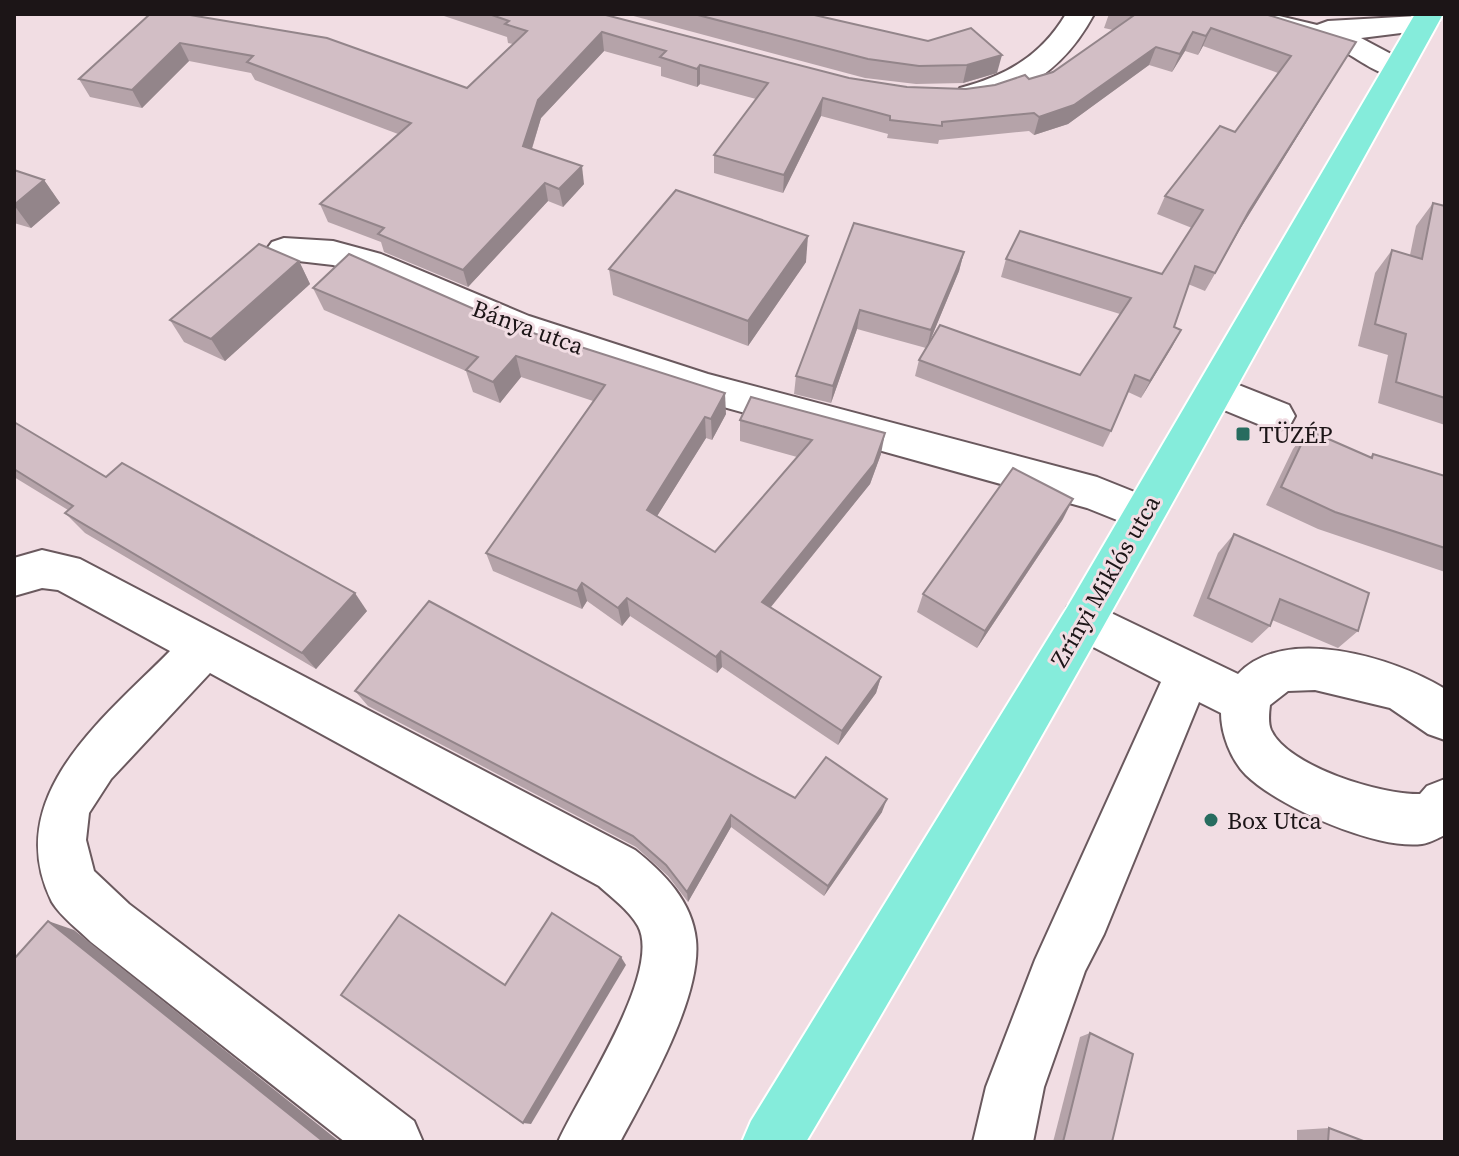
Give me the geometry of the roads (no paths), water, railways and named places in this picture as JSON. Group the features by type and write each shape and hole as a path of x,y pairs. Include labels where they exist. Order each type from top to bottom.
{"main road":[{"name":"Zrínyi Miklós utca","path":"772,1142 902,930 1084,620 1142,513 1216,391 1427,17"}],"street":[{"path":"941,97 989,91 1029,73 1057,51 1080,14"},
{"path":"1235,14 1303,29 1364,49 1397,69"},
{"path":"1303,29 1384,28 1427,17"},
{"name":"Bánya utca","path":"284,250 333,253 368,263 516,325 705,388 1097,494 1142,513"},
{"path":"1216,391 1275,416"},
{"path":"14,577 42,569 65,572 617,868 643,891 664,918 671,956 663,993 588,1142"},
{"path":"1084,620 1246,702"},
{"path":"205,647 94,762 65,805 60,840 72,886 110,923 393,1142"},
{"path":"1445,718 1433,706 1393,687 1314,668 1294,668 1274,673 1259,683 1246,702 1245,727 1250,742 1264,759 1282,773 1330,797 1379,816 1401,820 1422,819 1437,814 1445,803"},
{"path":"1003,1142 1015,1087 1062,960 1085,915 1188,673"}],"place":[{"name":"TÜZÉP","path":"1243,434"},
{"name":"Box Utca","path":"1211,820"}]}
